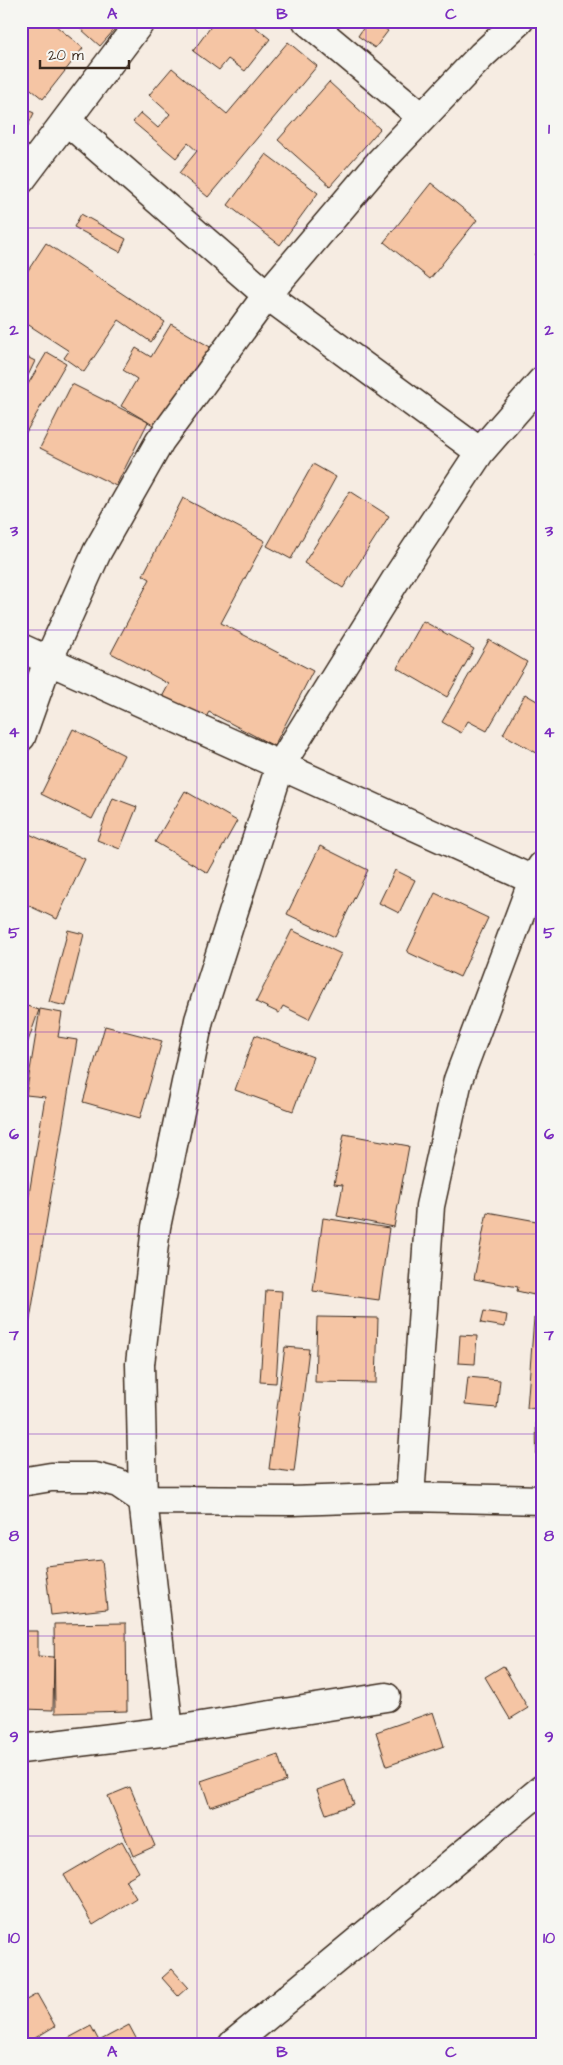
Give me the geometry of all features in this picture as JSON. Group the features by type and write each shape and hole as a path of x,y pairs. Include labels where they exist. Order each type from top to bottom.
{"street":[{"path":"21,180 141,21"},
{"path":"307,21 422,117"},
{"path":"21,738 48,661 97,552 160,441 267,295 379,163 482,55 519,21"},
{"path":"66,121 267,295 480,452"},
{"path":"169,1731 143,1500 140,1364 156,1227 199,1020 280,766 400,572 480,452 542,382"},
{"path":"21,648 280,766 539,877 458,1080 430,1206 410,1498"},
{"path":"21,1482 51,1477 95,1477 118,1483 143,1500 292,1502 410,1498 542,1500"},
{"path":"21,1749 169,1731 386,1697"},
{"path":"234,2044 542,1789"}],"building":[{"path":"21,21 50,21 83,48 43,99 21,81"},
{"path":"72,21 122,21 100,46"},
{"path":"215,21 248,21 270,39 245,71 228,59 219,70 193,51"},
{"path":"368,21 375,21 388,31 375,48 358,36"},
{"path":"288,42 317,66 208,197 179,173 197,151 188,143 176,158 133,122 141,113 158,128 170,114 149,95 172,68 227,114"},
{"path":"329,82 380,129 330,186 278,140"},
{"path":"21,107 34,113 21,140"},
{"path":"266,154 318,193 280,245 228,205"},
{"path":"431,183 477,220 430,279 384,242"},
{"path":"81,214 126,239 120,252 74,227"},
{"path":"46,243 165,322 151,342 119,320 84,372 64,358 69,351 21,320 21,281"},
{"path":"542,247 542,261 535,255"},
{"path":"171,324 217,351 168,434 121,406 137,379 123,370 136,348 151,357"},
{"path":"47,352 66,363 22,439 21,396"},
{"path":"21,354 35,361 21,390"},
{"path":"72,384 148,422 116,486 40,448"},
{"path":"313,464 336,477 291,559 267,546"},
{"path":"350,491 389,516 343,588 304,563"},
{"path":"183,498 265,541 221,623 313,671 274,746 209,712 203,722 161,699 169,684 111,653 150,579 143,575"},
{"path":"423,621 474,649 447,697 397,668"},
{"path":"489,640 527,662 487,731 468,721 461,733 442,722"},
{"path":"525,694 542,704 542,756 503,734"},
{"path":"73,729 124,755 92,819 41,794"},
{"path":"185,791 237,821 208,873 155,842"},
{"path":"113,798 137,807 120,849 97,840"},
{"path":"27,833 85,859 57,919 21,902 21,845"},
{"path":"320,846 368,870 335,937 287,914"},
{"path":"395,870 415,880 399,913 379,903"},
{"path":"435,893 488,918 460,977 407,952"},
{"path":"68,930 84,934 66,1006 49,1002"},
{"path":"292,930 341,954 309,1019 283,1006 279,1013 256,1002"},
{"path":"21,1004 39,1010 21,1061"},
{"path":"40,1009 62,1013 58,1037 77,1040 23,1361 21,1360 21,1243 45,1097 26,1095"},
{"path":"105,1026 162,1041 140,1118 83,1102"},
{"path":"255,1035 313,1057 293,1111 235,1090"},
{"path":"344,1134 409,1146 394,1227 337,1216 343,1185 334,1184"},
{"path":"487,1212 542,1222 542,1254 534,1295 517,1291 518,1287 474,1279"},
{"path":"323,1218 389,1228 379,1300 313,1291"},
{"path":"266,1290 282,1291 276,1383 260,1382"},
{"path":"484,1311 507,1315 505,1327 481,1323"},
{"path":"317,1317 378,1318 376,1383 315,1382"},
{"path":"534,1318 542,1318 542,1409 527,1408"},
{"path":"460,1335 477,1336 475,1364 458,1363"},
{"path":"285,1347 309,1349 294,1472 269,1469"},
{"path":"468,1377 500,1380 497,1408 465,1405"},
{"path":"536,1411 542,1411 542,1495 537,1495"},
{"path":"102,1560 107,1609 51,1615 45,1566"},
{"path":"126,1623 127,1711 55,1713 54,1624"},
{"path":"25,1631 38,1631 38,1656 54,1657 53,1710 23,1709"},
{"path":"503,1666 528,1708 510,1719 485,1677"},
{"path":"433,1712 444,1746 387,1766 376,1732"},
{"path":"278,1755 286,1781 210,1807 201,1781"},
{"path":"345,1780 354,1804 326,1814 317,1790"},
{"path":"130,1787 155,1846 133,1856 108,1796"},
{"path":"122,1841 139,1872 125,1880 136,1898 93,1925 64,1875"},
{"path":"172,1969 188,1987 178,1996 162,1978"},
{"path":"37,1994 55,2026 27,2043 21,2034 21,2003"},
{"path":"129,2025 137,2040 130,2044 67,2044 65,2040 91,2026 99,2041"}]}
